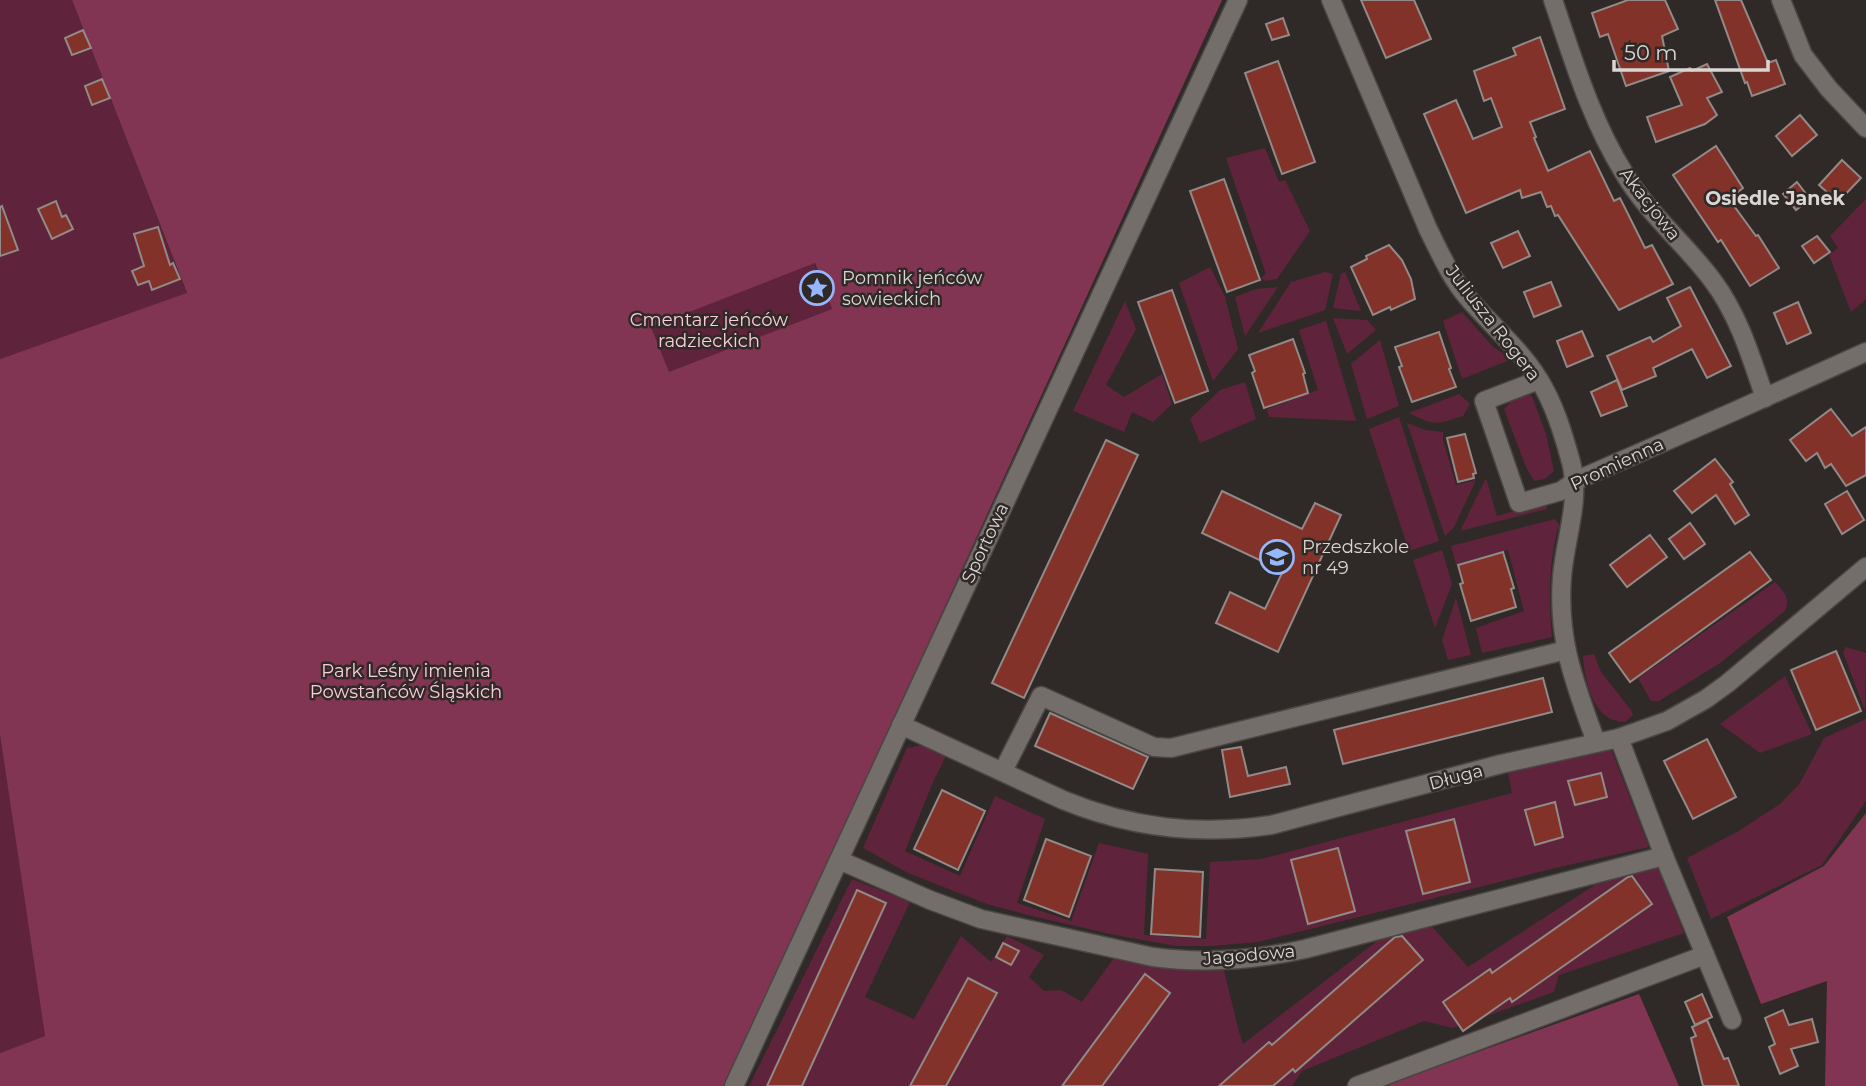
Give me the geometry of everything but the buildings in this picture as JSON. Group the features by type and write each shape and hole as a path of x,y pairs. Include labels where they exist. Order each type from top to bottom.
{"street":[{"name":"Sportowa","path":"734,1086 1238,0"},
{"name":"Juliusza Rogera","path":"1331,0 1443,259 1469,298 1527,362 1539,380 1560,424 1575,481 1573,516 1562,574 1561,604 1566,650 1595,742"},
{"name":"Akacjowa","path":"1553,0 1594,115 1624,173 1652,212 1722,294 1745,341 1765,398"},
{"path":"1781,0 1803,55 1829,89 1866,128"},
{"name":"Promienna","path":"1539,380 1484,401 1519,503 1561,491 1575,481 1866,352"},
{"name":"Długa","path":"901,725 1076,805 1115,818 1199,831 1238,830 1271,825 1501,764 1619,737 1667,721 1706,699 1866,567"},
{"path":"1003,771 1041,696 1154,747 1171,748 1566,650"},
{"path":"1619,737 1664,856 1732,1020"},
{"name":"Jagodowa","path":"839,860 981,919 1144,955 1170,959 1225,960 1270,957 1305,949 1664,856"},
{"path":"1357,1086 1705,955"}],"green space":[{"path":"0,0 72,0 187,294 0,359"},
{"name":"Park Leśny imienia Powstańców Śląskich","path":"72,0 1222,0 726,1086 0,1086 0,1053 45,1036 0,735 0,359 187,293","holes":["815,263 832,309 669,372 651,327"]},
{"path":"1265,148 1279,182 1285,180 1310,231 1277,279 1265,281 1261,278 1266,274 1226,158"},
{"path":"1866,199 1866,299 1851,312 1829,255 1838,248 1830,236"},
{"name":"Cmentarz jeńców radzieckich","path":"814,263 832,309 669,373 651,327"},
{"path":"1210,267 1225,297 1238,349 1213,381 1179,283"},
{"path":"1325,272 1333,274 1325,310 1258,333 1291,282"},
{"path":"1345,272 1361,311 1333,308 1341,274"},
{"path":"1278,287 1245,336 1235,297 1256,289"},
{"path":"1125,301 1136,329 1106,385 1124,397 1162,374 1172,404 1153,422 1132,412 1124,432 1073,411"},
{"path":"1462,312 1493,347 1512,359 1462,379 1443,321"},
{"path":"1333,318 1367,320 1376,330 1347,354"},
{"path":"1326,321 1356,421 1269,417 1267,409 1318,390 1299,330"},
{"path":"1380,340 1399,406 1367,419 1351,364"},
{"path":"1245,382 1256,419 1200,443 1190,419 1220,390"},
{"path":"1459,394 1470,404 1463,416 1435,423 1409,413"},
{"path":"1530,394 1533,399 1546,434 1554,471 1545,479 1534,481 1504,409 1516,397"},
{"path":"1399,417 1439,541 1409,551 1369,429"},
{"path":"1407,423 1425,430 1443,432 1456,485 1476,480 1454,527 1445,536"},
{"path":"1486,478 1497,516 1545,502 1547,509 1460,531"},
{"path":"1555,519 1559,524 1550,580 1552,637 1482,653 1476,628 1524,611 1508,550 1456,564 1451,546"},
{"path":"1442,550 1452,584 1435,628 1413,560"},
{"path":"1775,582 1787,599 1785,611 1720,663 1659,701 1651,701 1638,678"},
{"path":"1456,598 1471,655 1448,660 1442,640"},
{"path":"1846,647 1866,653 1865,711 1843,652"},
{"path":"1594,654 1601,672 1631,710 1633,715 1625,722 1605,715 1593,699 1583,656"},
{"path":"1785,676 1812,734 1760,753 1720,724"},
{"path":"1866,719 1866,801 1822,865 1711,919 1687,858 1737,832 1780,804 1800,783 1824,738"},
{"path":"0,735 45,1036 0,1053"},
{"path":"923,745 946,756 905,851 960,876 995,796 1045,819 1017,903 1071,921 1099,843 1148,854 1144,935 1206,939 1210,862 1261,859 1512,793 1508,772 1611,749 1649,847 1258,942 1176,946 1115,935 987,904 908,873 863,848 907,748"},
{"path":"1866,813 1866,1086 1825,1086 1827,981 1761,1004 1727,917 1824,866"},
{"path":"1657,865 1684,933 1559,975 1554,992 1453,1028 1424,1021 1302,1071 1292,1086 749,1086 852,879 910,902 865,997 914,1019 961,936 991,962 1007,936 1044,955 1029,977 1044,991 1061,990 1082,1002 1119,951 1223,966 1243,1044 1394,928 1427,921 1468,967 1618,870"},
{"path":"1639,994 1679,1086 1383,1086"}],"place":[{"name":"Pomnik jeńców sowieckich","path":"817,288"},
{"name":"Przedszkole nr 49","path":"1277,557"}],"district":[{"name":"Osiedle Janek","path":"1775,198"}]}
